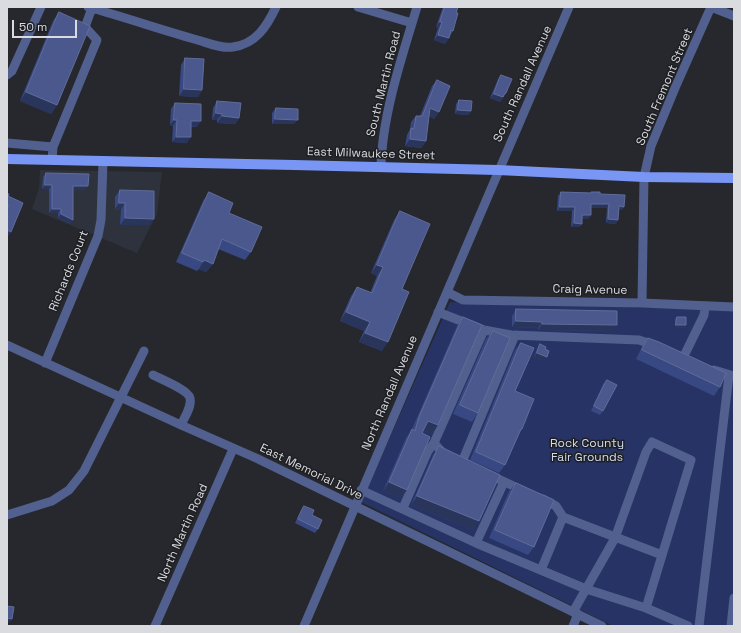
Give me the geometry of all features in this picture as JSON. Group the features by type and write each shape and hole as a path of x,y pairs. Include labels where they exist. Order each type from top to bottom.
{"main road":[{"name":"East Milwaukee Street","path":"7,159 498,170 734,178"}],"street":[{"path":"7,75 9,75 10,66 40,7"},
{"path":"52,160 53,147 97,40 85,28 90,8 184,36 222,46 233,47 246,43 259,36 276,7"},
{"path":"358,7 412,23"},
{"name":"South Martin Road","path":"380,167 381,146 390,104 417,7"},
{"name":"South Randall Avenue","path":"498,170 569,7"},
{"path":"711,7 734,16"},
{"name":"South Fremont Street","path":"642,303 644,176 654,139 711,7"},
{"path":"7,143 53,147"},
{"name":"Richards Court","path":"45,363 98,236 101,220 103,161"},
{"name":"North Randall Avenue","path":"307,625 354,506 498,170"},
{"name":"Craig Avenue","path":"447,292 463,300 642,303 734,307"},
{"path":"438,312 484,330 515,335 639,340 655,345 687,360 704,315 705,306"},
{"path":"402,508 428,451 434,443 484,330"},
{"path":"469,465 515,335"},
{"name":"East Memorial Drive","path":"7,346 181,426 256,458 602,626"},
{"path":"7,515 52,501 69,490 84,472 144,351"},
{"path":"699,626 731,375 704,367"},
{"path":"152,375 187,393 190,399 189,406 181,426"},
{"path":"573,626 576,613 586,589 615,538 646,452 652,442 691,460 646,608"},
{"path":"434,443 444,454 556,506 563,517 662,555"},
{"name":"North Martin Road","path":"155,626 233,449"},
{"path":"476,543 504,482"},
{"path":"362,490 476,543 586,589 646,608 688,626"},
{"path":"541,570 563,517"},
{"path":"731,626 734,598"}],"shaded area":[{"path":"40,170 162,172 157,214 137,253 32,209 39,188"}],"green space":[{"name":"Rock County Fair Grounds","path":"450,302 734,310 734,626 613,626 361,502"}],"building":[{"path":"445,7 458,7 456,13 458,13 453,31 451,30 449,38 438,35 442,22 440,22"},
{"path":"59,12 90,26 57,105 26,92"},
{"path":"185,58 204,59 202,90 184,89"},
{"path":"501,75 512,79 503,97 494,94"},
{"path":"437,80 450,86 439,112 430,108 426,141 410,139 411,128 414,129 416,116 422,116"},
{"path":"459,100 472,101 471,111 458,110"},
{"path":"217,101 241,103 239,118 222,116 222,114 216,113"},
{"path":"175,103 201,104 201,121 191,121 191,137 176,137 177,120 174,120"},
{"path":"276,108 298,109 298,120 275,119"},
{"path":"46,173 89,174 88,186 73,186 73,220 61,214 61,209 52,209 52,185 45,185"},
{"path":"120,190 154,191 154,219 125,218 125,203 119,203"},
{"path":"209,192 233,203 229,213 262,227 251,252 222,239 213,264 204,260 203,262 182,253"},
{"path":"561,192 600,192 600,194 625,195 624,207 619,206 618,220 608,219 609,204 591,204 591,215 582,215 582,224 574,223 575,207 560,207"},
{"path":"7,194 9,194 8,196 23,203 11,232 7,230 7,209 9,205 7,204"},
{"path":"400,211 430,224 402,289 409,292 388,342 365,333 370,322 346,312 357,287 372,293 383,267 377,265"},
{"path":"516,309 617,311 617,325 542,324 542,322 516,321"},
{"path":"463,317 482,325 438,425 428,421 422,433 430,437 407,490 389,482 412,429 415,431 419,417"},
{"path":"677,317 686,317 686,325 676,325"},
{"path":"493,331 510,338 478,413 460,405"},
{"path":"648,338 726,373 720,387 642,350"},
{"path":"521,343 534,348 515,391 534,399 505,465 476,452"},
{"path":"540,344 546,347 545,349 549,351 547,357 537,353"},
{"path":"607,380 617,385 603,411 594,406"},
{"path":"439,446 500,475 479,521 417,496"},
{"path":"516,483 554,500 534,547 495,530"},
{"path":"304,506 314,510 312,515 322,520 318,529 298,519"},
{"path":"7,606 14,607 12,619 7,618"}]}
